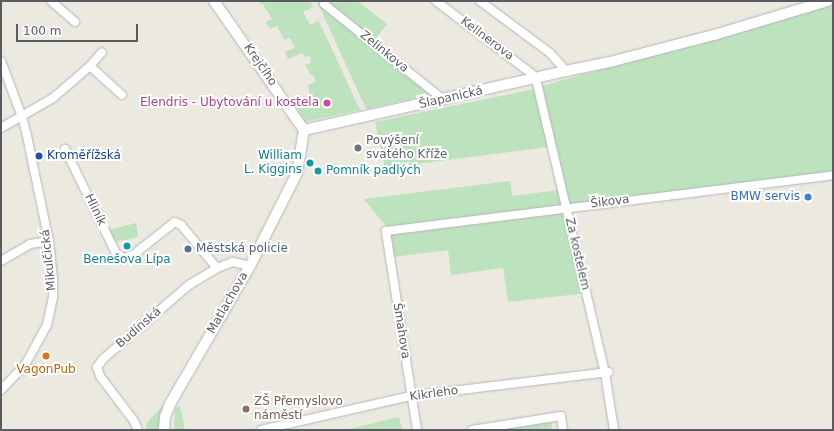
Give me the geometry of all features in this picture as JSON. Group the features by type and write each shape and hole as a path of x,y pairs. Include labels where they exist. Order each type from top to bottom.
{"street":[{"path":"51,1 75,22"},
{"name":"Krejčího","path":"214,1 304,130"},
{"name":"Kellnerova","path":"436,1 531,73 536,79"},
{"path":"480,1 550,53 566,71"},
{"name":"Šlapanická","path":"304,130 444,100 598,64 714,35 827,1"},
{"name":"Zelinkova","path":"324,4 444,100"},
{"path":"1,128 53,98 90,66 102,52"},
{"name":"Mikulčická","path":"1,61 22,117 49,241 53,297 47,325 25,365 1,390"},
{"path":"90,66 122,96"},
{"name":"Za kostelem","path":"536,79 566,207 608,372 614,430"},
{"name":"Matlachova","path":"164,430 165,417 170,404 250,266 297,174 304,130"},
{"name":"Hliník","path":"66,149 116,254 123,258 133,255 175,222 181,225 217,268"},
{"name":"Šikova","path":"386,231 566,207 833,175"},
{"name":"Šmahova","path":"386,231 417,430"},
{"path":"1,261 30,244 49,241"},
{"name":"Budínská","path":"138,430 134,421 100,376 97,367 103,359 189,285 217,268 233,262 250,266"},
{"name":"Kikrleho","path":"261,430 411,396 608,372"},
{"path":"472,430 561,416 563,430"}],"green space":[{"path":"258,1 310,1 313,7 303,12 310,25 318,21 317,17 360,110 304,122 295,101 310,95 308,85 316,82 313,75 311,75 305,65 311,63 311,58 309,56 304,57 303,53 288,59 285,52 295,48 290,38 284,40 277,26 270,29 266,22 272,19 262,3 260,4"},
{"path":"317,1 357,1 387,24 374,41 439,93 366,109"},
{"path":"833,5 833,172 571,206 588,293 508,302 503,268 451,275 448,250 393,257 388,229 364,199 510,181 512,196 560,190 538,87"},
{"path":"534,89 548,147 385,168 375,122"},
{"path":"136,223 138,237 115,242 109,230"},
{"path":"163,405 159,430 146,430 146,424"},
{"path":"180,406 185,430 174,430 175,408"},
{"path":"399,417 402,430 345,430"},
{"path":"551,419 552,430 482,430"}],"place":[{"name":"Elendris - Ubytování u kostela","path":"327,103"},
{"name":"Povýšení svatého Kříže","path":"358,148"},
{"name":"Kroměřížská","path":"39,156"},
{"name":"William L. Kiggins","path":"310,163"},
{"name":"Pomník padlých","path":"318,171"},
{"name":"BMW servis","path":"808,197"},
{"name":"Benešova Lípa","path":"127,246"},
{"name":"Městská policie","path":"188,249"},
{"name":"VagonPub","path":"46,356"},
{"name":"ZŠ Přemyslovo náměstí","path":"246,409"}]}
